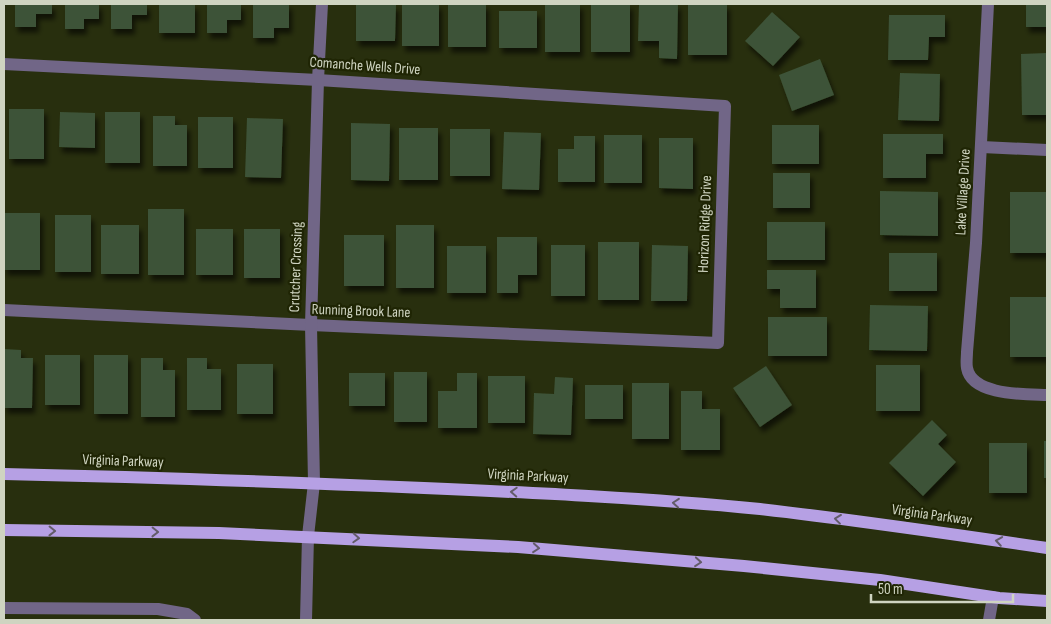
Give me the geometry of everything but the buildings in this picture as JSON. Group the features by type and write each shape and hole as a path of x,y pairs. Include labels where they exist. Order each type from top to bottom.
{"main road":[{"name":"Virginia Parkway","path":"4,474 314,483 587,495 760,509 945,532 1047,548"},
{"path":"4,530 218,532 518,547 735,565 880,580 993,596 1047,601"}],"street":[{"name":"Crutcher Crossing","path":"306,620 308,536 314,483 311,325 322,4"},
{"name":"Lake Village Drive","path":"988,4 982,147 967,369 974,380 983,387 1004,392 1047,395"},
{"name":"Comanche Wells Drive","path":"4,64 318,80 725,106"},
{"name":"Horizon Ridge Drive","path":"718,343 725,106"},
{"path":"982,147 1047,150"},
{"name":"Running Brook Lane","path":"4,310 718,343"},
{"path":"988,620 993,596"},
{"path":"4,608 187,614 195,620"}]}
